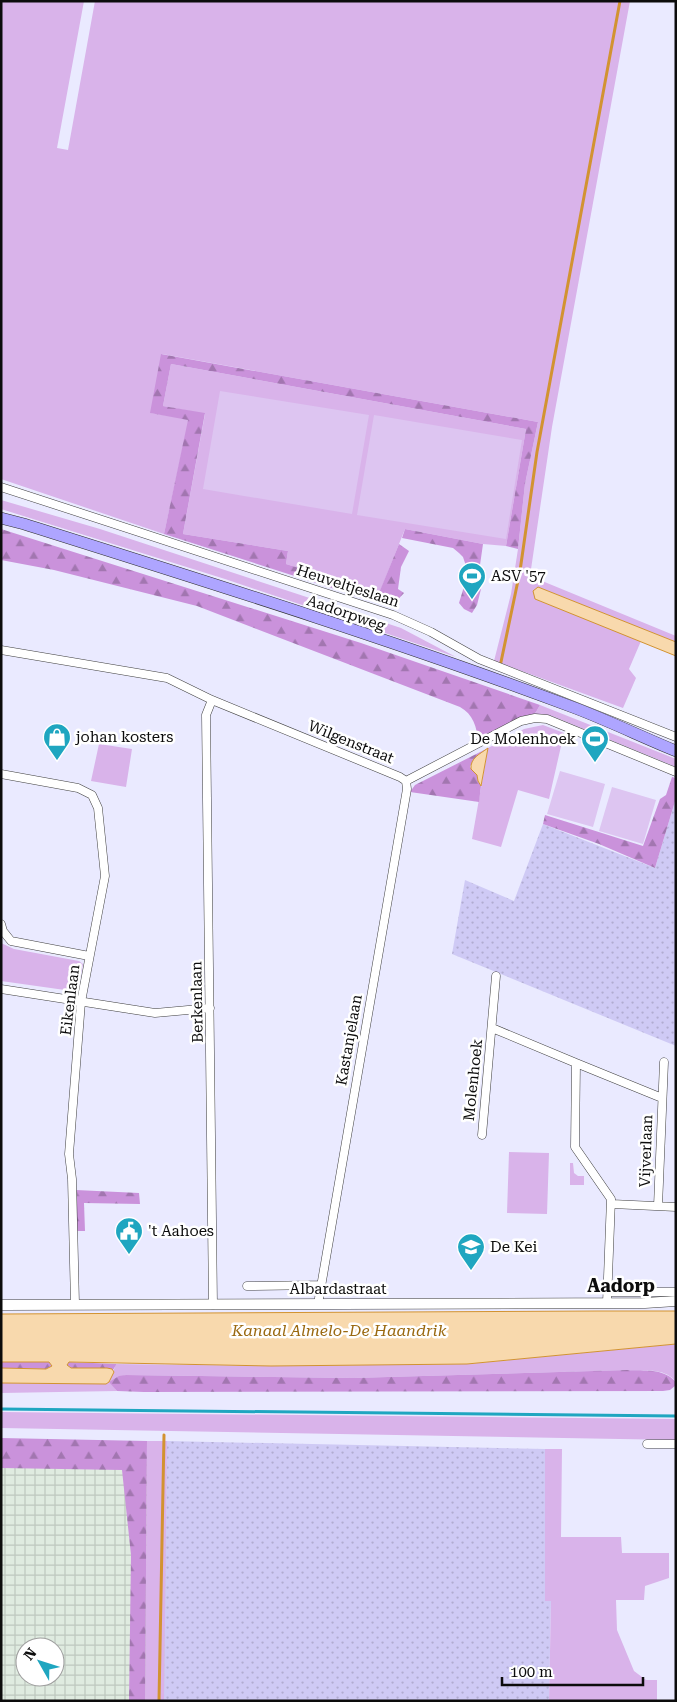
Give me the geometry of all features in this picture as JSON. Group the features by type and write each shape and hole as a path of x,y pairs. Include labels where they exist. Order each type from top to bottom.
{"main road":[{"name":"Aadorpweg","path":"1,518 212,583 475,672 577,709 676,751"}],"street":[{"name":"Heuveltjeslaan","path":"1,487 393,615 431,632 479,660 676,737"},
{"name":"Wilgenstraat","path":"1,650 167,678 212,700 400,777 406,782 491,736 521,722 535,718 547,719 676,772"},
{"name":"Berkenlaan","path":"212,700 206,715 213,1304"},
{"name":"Eikenlaan","path":"1,774 78,788 92,795 98,808 105,876 81,1002 69,1154 72,1179 75,1304"},
{"name":"Kastanjelaan","path":"318,1304 407,789 406,782"},
{"path":"1,924 3,931 10,941 89,956"},
{"name":"Molenhoek","path":"482,1135 496,976"},
{"path":"1,989 155,1013 210,1008"},
{"name":"Molenhoek","path":"492,1028 576,1063"},
{"name":"Vijverlaan","path":"658,1206 664,1062"},
{"path":"576,1063 575,1147 611,1199 612,1204 608,1303"},
{"name":"Vijverlaan","path":"576,1063 662,1098"},
{"name":"Vijverlaan","path":"612,1204 676,1207"},
{"name":"Albardastraat","path":"247,1286 321,1285"},
{"path":"608,1292 676,1292"},
{"name":"Albardastraat","path":"1,1305 608,1303 676,1301"},
{"path":"647,1444 676,1444"}],"shaded area":[{"path":"1,1 84,1 57,148 68,150 95,1 630,1 552,427 530,576 676,636 676,642 538,587 535,599 641,641 629,669 636,678 623,708 494,661 511,594 525,484 538,422 162,354 151,413 189,419 164,534 1,479"},
{"path":"171,364 526,429 506,546 483,544 405,529 379,594 286,564 288,551 183,534 205,414 163,406"},
{"path":"220,391 369,415 352,514 203,489"},
{"path":"374,415 522,440 506,539 357,515"},
{"path":"1,500 100,529 401,628 456,657 225,579 1,509"},
{"path":"540,705 676,759 676,767 552,716 531,716"},
{"path":"543,725 564,733 549,799 518,790 501,847 472,839 488,748 524,729"},
{"path":"99,744 132,749 126,787 91,781"},
{"path":"560,771 605,784 593,827 547,814"},
{"path":"612,787 656,800 643,844 599,831"},
{"path":"676,798 676,1046 452,954 465,880 514,901 543,824 655,868"},
{"path":"1,943 14,949 79,961 83,964 78,988 72,991 1,981"},
{"path":"509,1152 549,1153 547,1214 507,1213"},
{"path":"570,1163 573,1163 574,1173 578,1176 584,1176 584,1185 570,1185"},
{"path":"676,1344 676,1382 666,1374 647,1370 353,1378 126,1375 110,1382 117,1391 1,1393 1,1383 106,1384 109,1382 116,1364 271,1366 467,1364"},
{"path":"1,1412 676,1419 676,1440 1,1428"},
{"path":"147,1441 167,1441 164,1701 145,1701"},
{"path":"167,1441 545,1449 545,1600 551,1601 549,1701 164,1701"},
{"path":"545,1449 562,1449 561,1537 621,1537 622,1553 669,1553 669,1578 645,1586 644,1600 616,1600 617,1630 634,1671 646,1680 657,1680 657,1701 549,1701 551,1601 545,1601"},
{"path":"1,1461 175,1462 172,1701 1,1701"}],"green space":[{"path":"161,354 538,422 525,484 518,549 506,546 526,429 171,364 163,406 205,413 183,534 288,551 286,564 379,593 399,544 409,551 401,567 398,589 404,593 391,607 164,534 188,420 150,413"},
{"path":"1,529 361,643 540,705 531,716 478,741 474,721 460,707 197,606 54,570 1,560"},
{"path":"405,529 483,544 477,586 481,589 477,605 472,613 464,609 459,603 466,580 467,569 463,557 453,548 402,538"},
{"path":"488,748 475,758 470,767 477,775 481,786 479,802 410,792 415,785"},
{"path":"672,777 676,778 676,798 655,868 599,844 543,824 545,815 643,846 660,799 666,795"},
{"path":"76,1190 139,1193 140,1204 84,1203 85,1231 76,1231"},
{"path":"1,1362 49,1362 52,1366 46,1369 1,1368"},
{"path":"69,1362 116,1365 113,1370 71,1368 67,1365"},
{"path":"627,1370 653,1371 665,1374 675,1381 675,1386 670,1390 663,1391 144,1392 117,1391 109,1382 119,1376 126,1375 353,1378"},
{"path":"1,1438 147,1441 145,1701 129,1701 131,1555 122,1470 1,1468"}],"water":[{"path":"538,587 676,642 676,656 535,599 533,591"},
{"path":"488,748 481,786 477,775 471,769 471,765 476,757"},
{"name":"Kanaal Almelo-De Haandrik","path":"676,1311 676,1344 467,1364 271,1366 69,1362 67,1365 71,1368 107,1368 112,1369 114,1372 106,1384 1,1383 1,1368 46,1369 52,1366 49,1362 1,1362 1,1314"}],"waterway":[{"path":"501,662 520,571 537,452 620,1"},
{"path":"159,1701 164,1435"}],"railway":[{"path":"1,1409 676,1416"}],"place":[{"name":"ASV '57","path":"472,600"},
{"name":"johan kosters","path":"57,761"},
{"name":"De Molenhoek","path":"595,763"},
{"name":"'t Aahoes","path":"129,1255"},
{"name":"De Kei","path":"471,1271"}],"district":[{"name":"Aadorp","path":"621,1285"}]}
